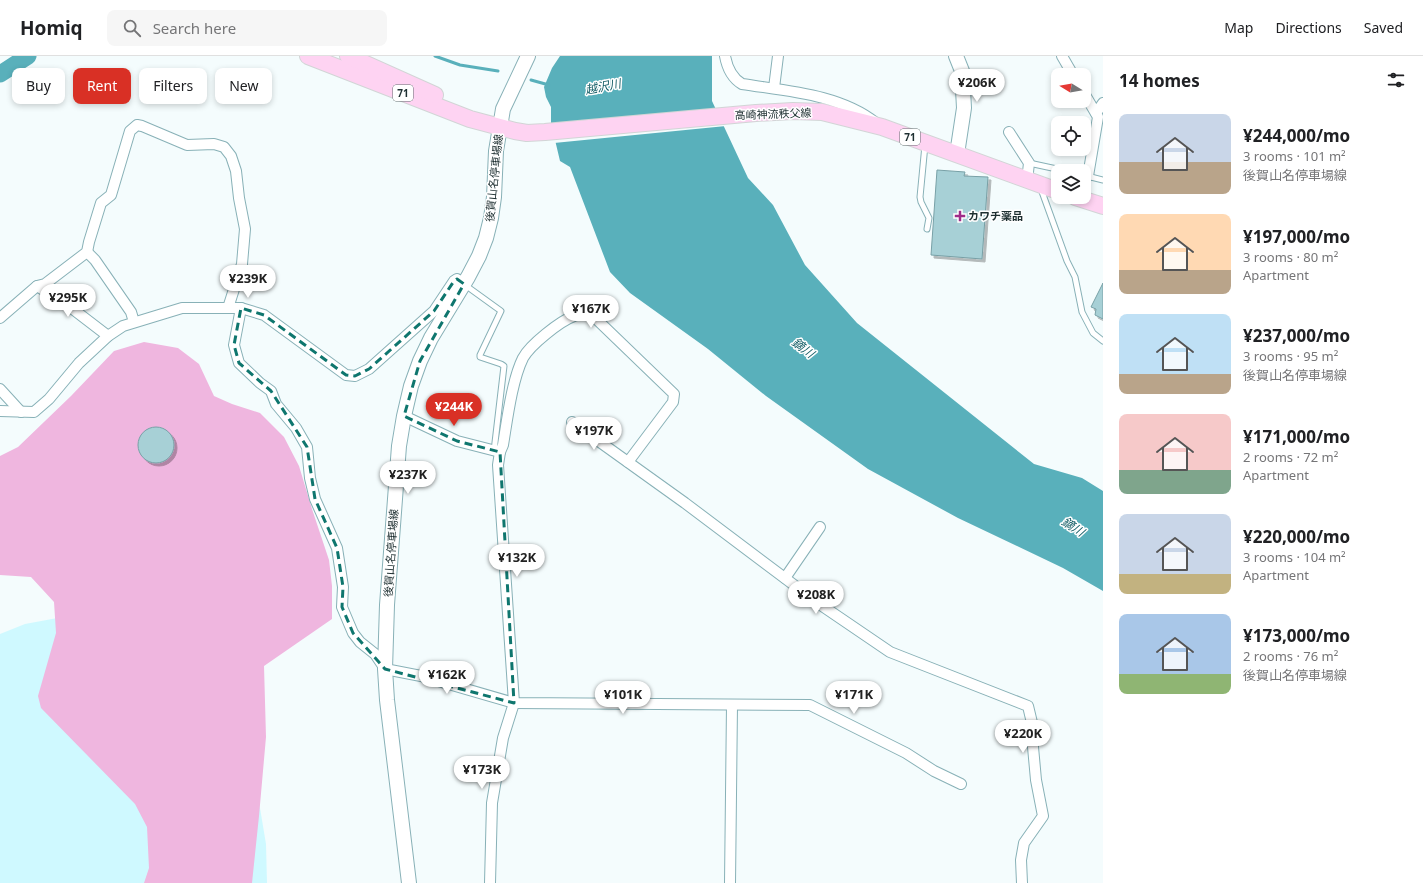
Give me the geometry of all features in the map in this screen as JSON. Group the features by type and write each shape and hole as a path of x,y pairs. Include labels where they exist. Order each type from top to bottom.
{"main road":[{"name":"高崎神流秩父線","path":"308,56 470,119 527,133 756,113 793,111 822,112 882,128 926,142 1051,189"},
{"name":"高崎神流秩父線","path":"348,56 441,97 500,126"},
{"name":"後賀山名停車場線","path":"409,883 387,700 386,669 387,605 399,446 411,386 420,361 431,338 479,256 489,229 494,197 496,151 503,109 528,56"},
{"path":"956,56 962,71 964,108 957,154"},
{"path":"1091,202 1103,206"}],"street":[{"path":"725,56 727,64 738,81 742,84 794,91 846,105 865,114 882,128"},
{"path":"774,88 778,56"},
{"path":"1062,56 1069,68"},
{"path":"1096,113 1103,103"},
{"path":"1089,164 1098,123 1098,117 1091,105"},
{"path":"0,318 37,286 45,284 87,252 100,203 111,195 130,131 137,125 187,145 214,144 224,147 231,156 236,171 244,229 242,264 228,308"},
{"path":"1009,132 1029,163 1034,183"},
{"path":"87,252 95,260 131,312 134,322"},
{"path":"0,411 34,412 49,399 79,363 108,336 123,326 182,308 241,308 264,315 346,375 355,376 369,369 434,311 454,281 457,279 464,284"},
{"path":"37,286 65,303 108,336"},
{"path":"241,308 234,346 239,363 260,383 271,391 276,404 296,428 307,447 310,478 315,499 337,548 343,587 342,607 353,633 360,642 375,654 386,669 421,676 514,703 810,705 906,753 934,771 961,784"},
{"path":"490,883 493,790 503,738 514,703 497,452 503,445 515,382 523,358 536,342 555,327 574,316 589,312 674,394 673,402 628,462"},
{"path":"0,389 21,412"},
{"path":"404,416 457,441 497,452"},
{"path":"572,422 818,603 890,652 1028,706 1033,728 1036,780 1043,816 1024,843 1021,860 1022,883"},
{"path":"785,578 820,527"},
{"path":"730,883 732,705"}],"lane":[{"path":"926,142 920,197 929,218 927,229"},
{"path":"1029,163 1051,168"},
{"path":"1091,176 1103,180"},
{"path":"1034,183 1066,261 1075,277 1082,312 1093,333 1103,341"},
{"path":"464,284 501,311 480,354 480,357 504,366 497,452"}],"highlighted area":[{"path":"457,279 464,284 420,361 404,416 457,441 500,452 514,703 385,669 353,633 342,607 343,587 337,548 315,499 307,447 271,391 239,363 234,345 241,308 264,315 346,375 355,376 369,369 434,311 454,281"}],"shaded area":[{"path":"144,342 178,348 199,364 214,396 232,404 260,413 284,437 299,466 329,560 332,586 332,619 264,666 266,737 252,883 144,883 149,868 147,827 135,804 41,708 38,696 56,633 54,602 31,577 0,575 0,456 18,447 71,396 114,351"},
{"path":"79,614 256,784 266,844 267,883 0,883 0,634 25,624"}],"water":[{"name":"鏑川","path":"560,56 712,56 712,101 748,178 773,205 805,265 857,323 1034,464 1082,478 1103,491 1103,591 1063,568 958,518 868,469 766,396 708,349 630,293 610,272 570,167 560,161 551,123 551,107 546,97 544,87 552,68"}],"pier":[{"path":"718,110 726,126 554,143 549,125"}],"building":[{"name":"カワチ薬品","path":"937,170 965,172 964,176 988,177 982,259 931,255"},
{"path":"1103,283 1103,319 1095,315 1096,309 1091,307"},
{"path":"160,427 169,432 173,438 173,452 169,458 160,463 152,463 143,458 139,452 138,441 143,432 149,428"}],"waterway":[{"name":"越沢川","path":"0,74 28,56"},
{"name":"越沢川","path":"435,56 460,65 498,71"},
{"name":"越沢川","path":"531,80 549,85"}],"place":[{"name":"カワチ薬品","path":"960,216"}]}
